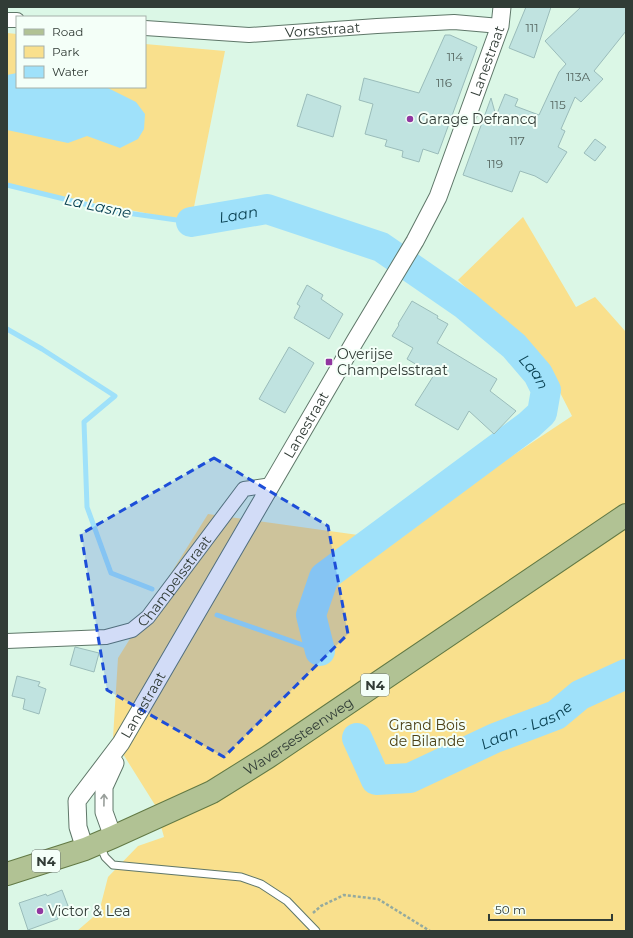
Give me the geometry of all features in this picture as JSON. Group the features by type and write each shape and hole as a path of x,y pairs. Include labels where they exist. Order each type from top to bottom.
{"main road":[{"name":"Waversesteenweg","path":"7,874 99,843 212,792 268,757 626,515"}],"street":[{"name":"Lanestraat","path":"121,743 104,787 104,812 99,843 78,827 77,801 121,743 415,241 438,197 500,26 502,7"},
{"name":"Vorststraat","path":"146,28 249,35 369,26 454,22 500,26"},
{"name":"Champelsstraat","path":"7,641 106,637 132,630 148,616 244,489 272,485"}],"lane":[{"path":"99,843 105,857 113,865 241,877 261,884 287,901 316,931"}],"path":[{"path":"305,920 321,906 344,895 378,900 430,931"}],"highlighted area":[{"path":"214,458 328,526 348,634 224,757 107,690 81,534"}],"green space":[{"path":"7,33 16,34 16,88 146,88 146,44 225,51 191,222 7,186"},
{"name":"Grand Bois de Bilande","path":"523,217 576,307 595,297 626,332 626,931 77,931 99,912 108,877 138,846 164,837 155,805 113,738 118,658 208,514 387,539 572,416 547,367 458,280"}],"water":[{"path":"16,73 16,88 108,88 136,102 145,114 144,129 138,139 120,148 87,136 68,143 7,130 7,75"}],"building":[{"path":"526,7 551,7 534,58 509,48"},
{"path":"581,7 626,7 626,31 594,71 603,79 581,102 575,97 561,129 565,131 558,147 567,152 547,183 535,176 520,171 512,192 463,175 491,98 496,116 505,94 518,99 515,106 539,115 559,72 566,64 545,41"},
{"name":"Garage Defrancq","path":"445,35 450,35 477,47 438,154 423,149 419,162 402,157 403,151 385,146 387,140 365,134 373,104 359,100 364,78 419,93"},
{"path":"307,94 341,106 333,137 297,126"},
{"path":"595,139 606,147 595,161 584,153"},
{"path":"307,285 323,295 321,299 343,314 329,339 294,318 300,306 297,304"},
{"path":"412,301 438,316 437,318 448,324 437,343 497,379 490,391 516,411 494,434 469,411 458,430 415,405 434,375 407,359 413,348 392,336"},
{"path":"289,347 314,363 285,413 259,399"},
{"path":"75,647 99,653 94,672 70,665"},
{"path":"17,676 40,682 38,686 46,689 39,714 23,709 25,699 12,696"},
{"path":"62,890 68,906 55,910 58,919 28,930 19,903 46,894 47,896"}],"waterway":[{"name":"La Lasne","path":"7,185 113,211 191,222"},
{"name":"Laan","path":"191,222 267,209 381,247 465,305 514,346 538,374 546,390 542,413 529,425 324,577 311,615 320,651"},
{"path":"7,329 42,349 115,396 84,422 87,507 111,573 152,589"},
{"path":"217,615 320,651"},
{"name":"Laan - Lasne","path":"357,738 376,780 410,778 495,738 556,715 580,695 626,674"}],"place":[{"name":"Garage Defrancq","path":"410,119"},
{"name":"Overijse Champelsstraat","path":"329,362"},
{"name":"Victor & Lea","path":"40,911"}]}
